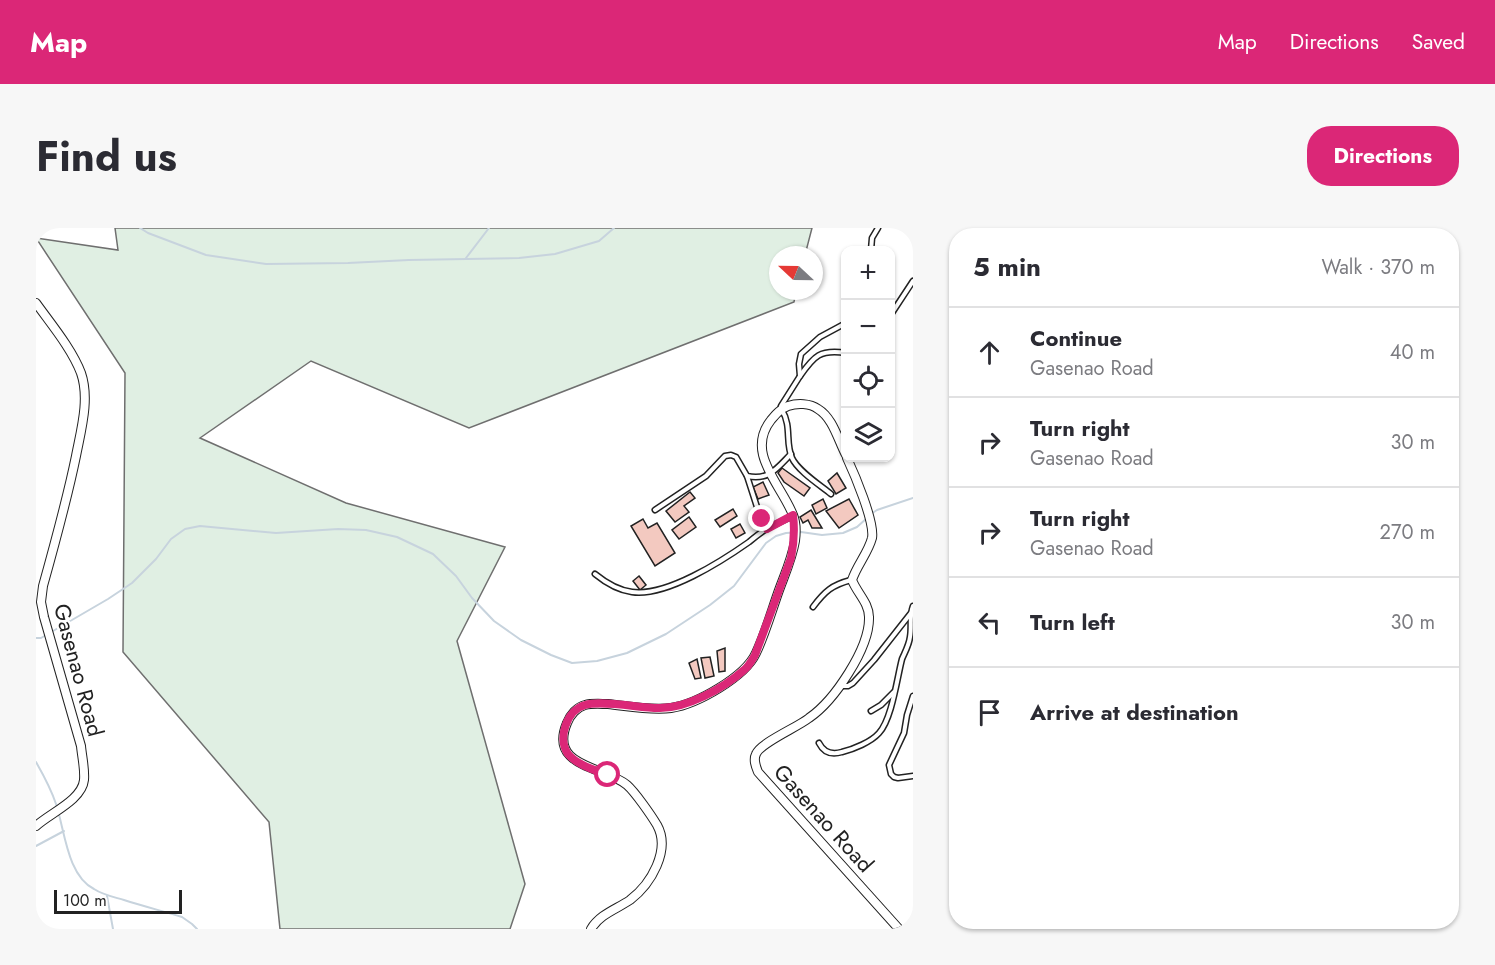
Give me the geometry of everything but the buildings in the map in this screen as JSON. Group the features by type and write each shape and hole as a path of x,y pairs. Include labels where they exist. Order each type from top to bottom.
{"street":[{"name":"Gasenao Road","path":"36,303 70,352 81,374 84,397 82,423 69,490 43,586 41,602 81,746 84,780 81,790 74,798 36,826"},
{"path":"591,929 600,918 642,890 652,875 660,856 662,842 658,827 650,813 627,785 591,769 567,753 563,741 566,724 572,712 585,705 600,704 672,708 714,691 746,668 759,645 795,541 793,515 762,455 761,440 766,427 779,411 802,403 817,408 828,417 841,445"},
{"path":"849,462 871,523 873,535 852,580"},
{"name":"Gasenao Road","path":"852,580 855,589 866,603 869,615 868,630 856,660 841,686 825,705 809,718 761,747 755,754 755,764 758,772 899,929"}],"lane":[{"path":"871,246 872,238 878,228"},
{"path":"895,310 903,294 913,282"},
{"path":"800,376 799,358 805,349 820,337 841,326"},
{"path":"831,494 796,464 791,454 787,418 779,411 814,357 822,353 841,352"},
{"path":"747,476 754,478 771,474 791,454"},
{"path":"655,510 706,476 725,456 731,455 736,457 747,476 767,529"},
{"path":"595,574 608,585 621,590 634,593 652,591 699,573 793,515"},
{"path":"813,607 822,594 831,587 852,580"},
{"path":"819,744 828,753 840,753 879,734 886,723 902,660 910,639 913,606"},
{"path":"841,686 853,683 912,613"},
{"path":"871,711 894,692"},
{"path":"913,696 904,733 889,765 894,777 913,776"}],"green space":[{"path":"115,228 812,228 807,246 769,246 769,300 794,300 794,302 469,428 311,361 200,438 346,503 505,547 457,641 525,884 510,929 280,929 269,822 123,652 125,373 36,238 118,250"}],"waterway":[{"path":"140,228 206,255 266,264 519,258 555,254 599,241 614,228"},
{"path":"466,258 489,228"},
{"path":"871,514 913,498"},
{"path":"36,638 41,638 132,583 156,559 171,539 185,529 200,526 276,533 338,529 366,530 397,537 433,554 456,576 472,598 494,621 521,640 572,663 597,661 627,653 666,634 710,605 734,586 766,543 776,536 801,532 822,535 843,533 857,527 867,518"},
{"path":"36,762 54,798 72,863 85,882 105,894 182,917 197,929"},
{"path":"36,846 64,831"},
{"path":"107,896 113,929"}],"route":[{"path":"608,775 591,769 567,753 563,741 566,724 572,712 585,705 600,704 672,708 714,691 733,679 746,668 755,655 791,558 795,541 793,515 767,529 762,519"}]}
